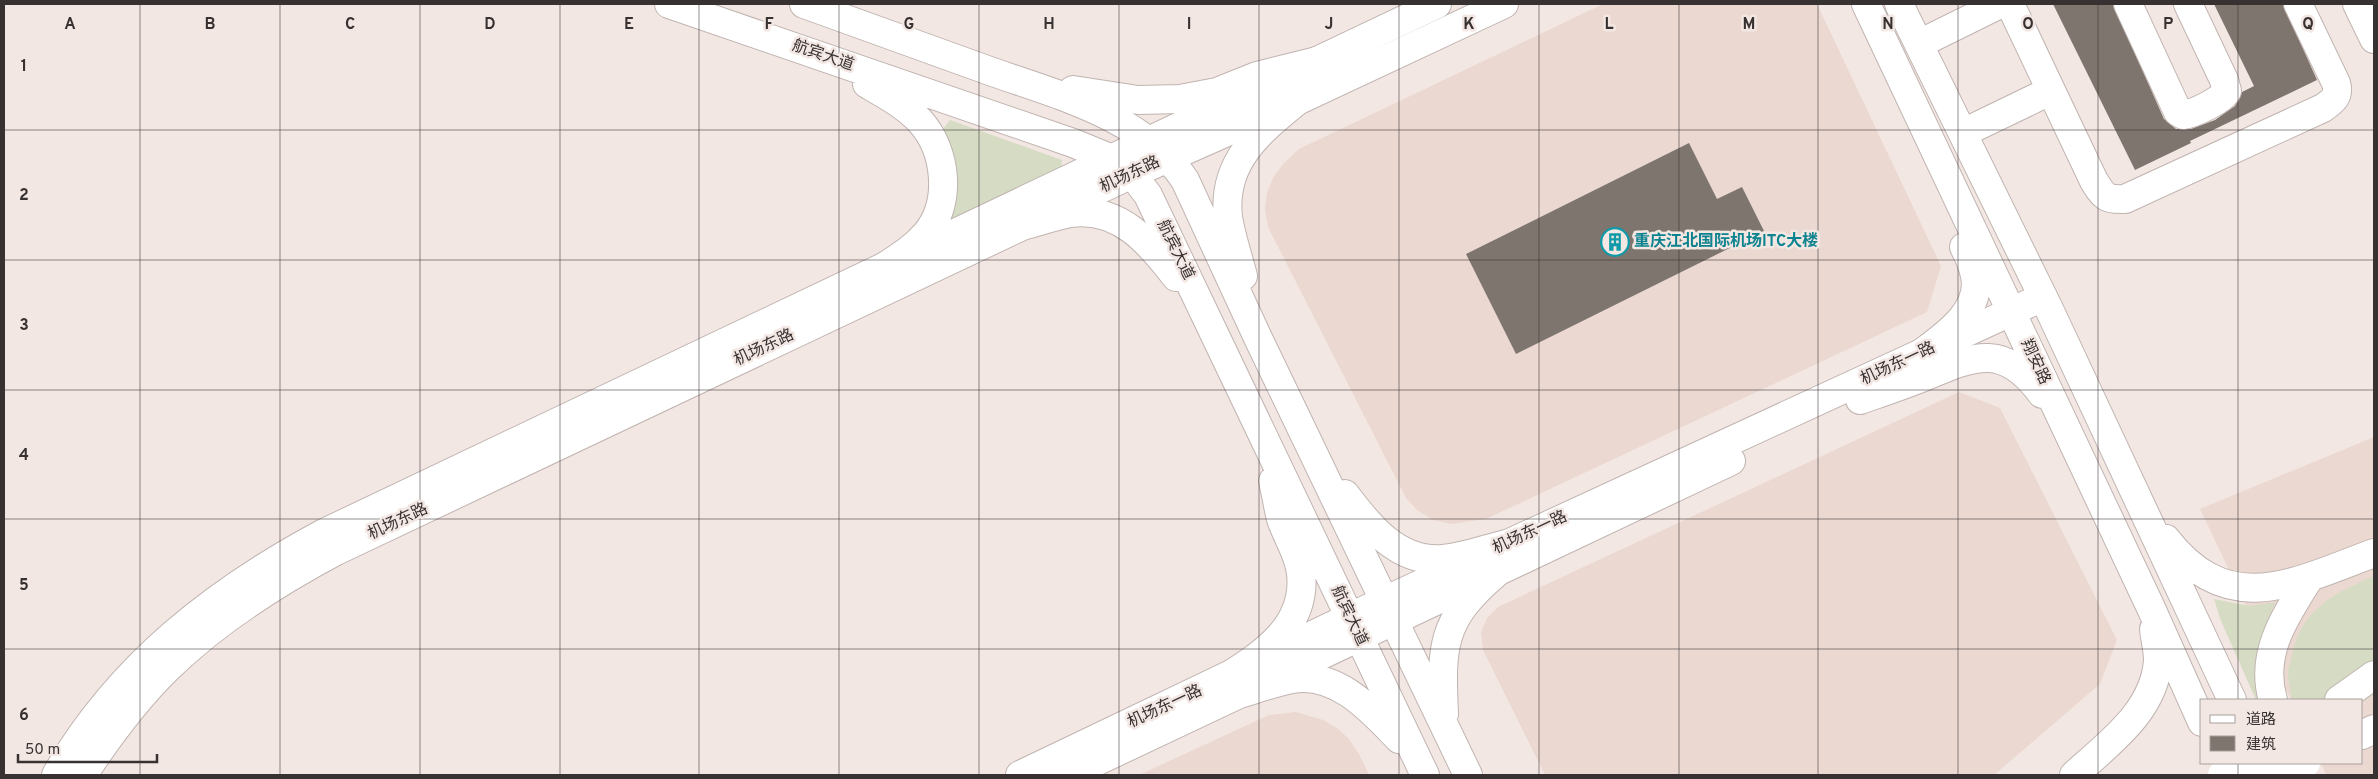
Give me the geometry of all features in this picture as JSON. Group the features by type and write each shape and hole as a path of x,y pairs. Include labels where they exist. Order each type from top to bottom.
{"main road":[{"name":"航宾大道","path":"669,4 1073,143 1122,166 1148,195 1421,765"},
{"path":"804,4 1087,106 1159,149 1185,180 1258,338 1468,775"},
{"name":"机场东路","path":"56,775 93,722 125,682 183,624 249,575 324,533 887,265 1159,149 1317,61 1437,4"},
{"name":"机场东路","path":"1159,149 1297,101 1504,4"},
{"name":"翔安路","path":"1866,4 2151,608 2200,718"},
{"path":"2000,4 1908,19 2147,514 2232,699"},
{"path":"2010,4 2094,181 2103,195 2112,200 2125,199 2324,108 2334,100 2338,89 2336,83 2298,4"},
{"path":"2128,4 2178,112 2183,115 2192,113 2223,97 2227,91 2224,80 2188,4"},
{"path":"2357,4 2374,40"},
{"path":"814,53 907,109 921,122 938,152 943,186 941,203 936,218 916,244 887,265"},
{"path":"1013,80 1159,101 1217,92 1257,76 1317,61"},
{"path":"1963,133 2050,91"},
{"path":"1258,338 1228,217 1229,189 1240,157 1251,142 1262,129 1297,101"},
{"path":"1923,352 1954,327 1972,302 1976,278 1972,264 1950,215 1938,157"},
{"name":"机场东路","path":"83,775 109,736 168,668 225,620 296,573 336,551 1022,226 1122,166"},
{"path":"1022,226 1070,213 1084,212 1097,213 1123,223 1152,247 1210,321"},
{"path":"1194,288 1191,257 1196,252 1205,251 1212,258 1258,338"},
{"name":"机场东一路","path":"1389,612 1495,574 1860,400 2046,303"},
{"name":"机场东一路","path":"1068,775 1234,686 1389,612 1506,544 1923,352 2014,318"},
{"path":"1860,400 1962,361 1985,357 2002,360 2016,368 2039,389 2062,419"},
{"path":"1234,686 1277,641 1297,605 1300,590 1301,574 1298,560 1282,519 1262,433"},
{"path":"1312,450 1365,520 1397,548 1418,556 1444,558 1506,544"},
{"path":"2147,514 2176,551 2191,566 2210,578 2233,586 2258,589 2282,586 2374,553"},
{"path":"1445,728 1442,661 1451,625 1460,609 1473,593 1495,574"},
{"path":"2273,699 2268,673 2270,651 2277,632 2310,577"},
{"path":"2074,775 2126,727 2147,696 2155,679 2158,659 2151,608"},
{"path":"2340,699 2374,675"},
{"path":"1234,686 1292,679 1318,681 1334,686 1366,705 1421,765"},
{"name":"机场东一路","path":"1020,775 1234,686"},
{"path":"2222,775 2241,764"},
{"path":"2281,775 2304,764"}],"shaded area":[{"path":"1603,4 1817,4 1941,266 1927,312 1486,519 1451,524 1433,520 1417,510 1406,498 1268,227 1265,209 1267,193 1273,178 1283,164 1299,149"},
{"path":"1959,392 2000,408 2117,640 2100,684 1994,775 1545,775 1483,650 1481,632 1487,618 1498,607"},
{"path":"2374,437 2374,775 2326,775 2321,764 2363,764 2363,699 2291,699 2200,509"},
{"path":"1296,712 1323,720 1337,728 1349,739 1369,775 1139,775 1269,715"}],"green space":[{"path":"950,120 1062,160 1061,172 954,221 951,218 957,184 955,162 943,129"},
{"path":"2374,576 2374,695 2363,701 2363,699 2292,699 2288,671 2297,639 2303,626 2322,605 2346,589"},
{"path":"2214,599 2250,606 2275,602 2261,640 2258,660 2262,684 2268,699 2256,699 2221,621"}],"building":[{"path":"2053,4 2113,4 2164,119 2176,129 2191,129 2215,120 2235,106 2242,92 2254,86 2214,4 2283,4 2317,80 2190,141 2191,143 2135,170"},
{"name":"重庆江北国际机场ITC大楼","path":"1689,143 1717,199 1742,187 1764,231 1516,354 1466,254"}],"place":[{"name":"重庆江北国际机场ITC大楼","path":"1615,242"}]}
